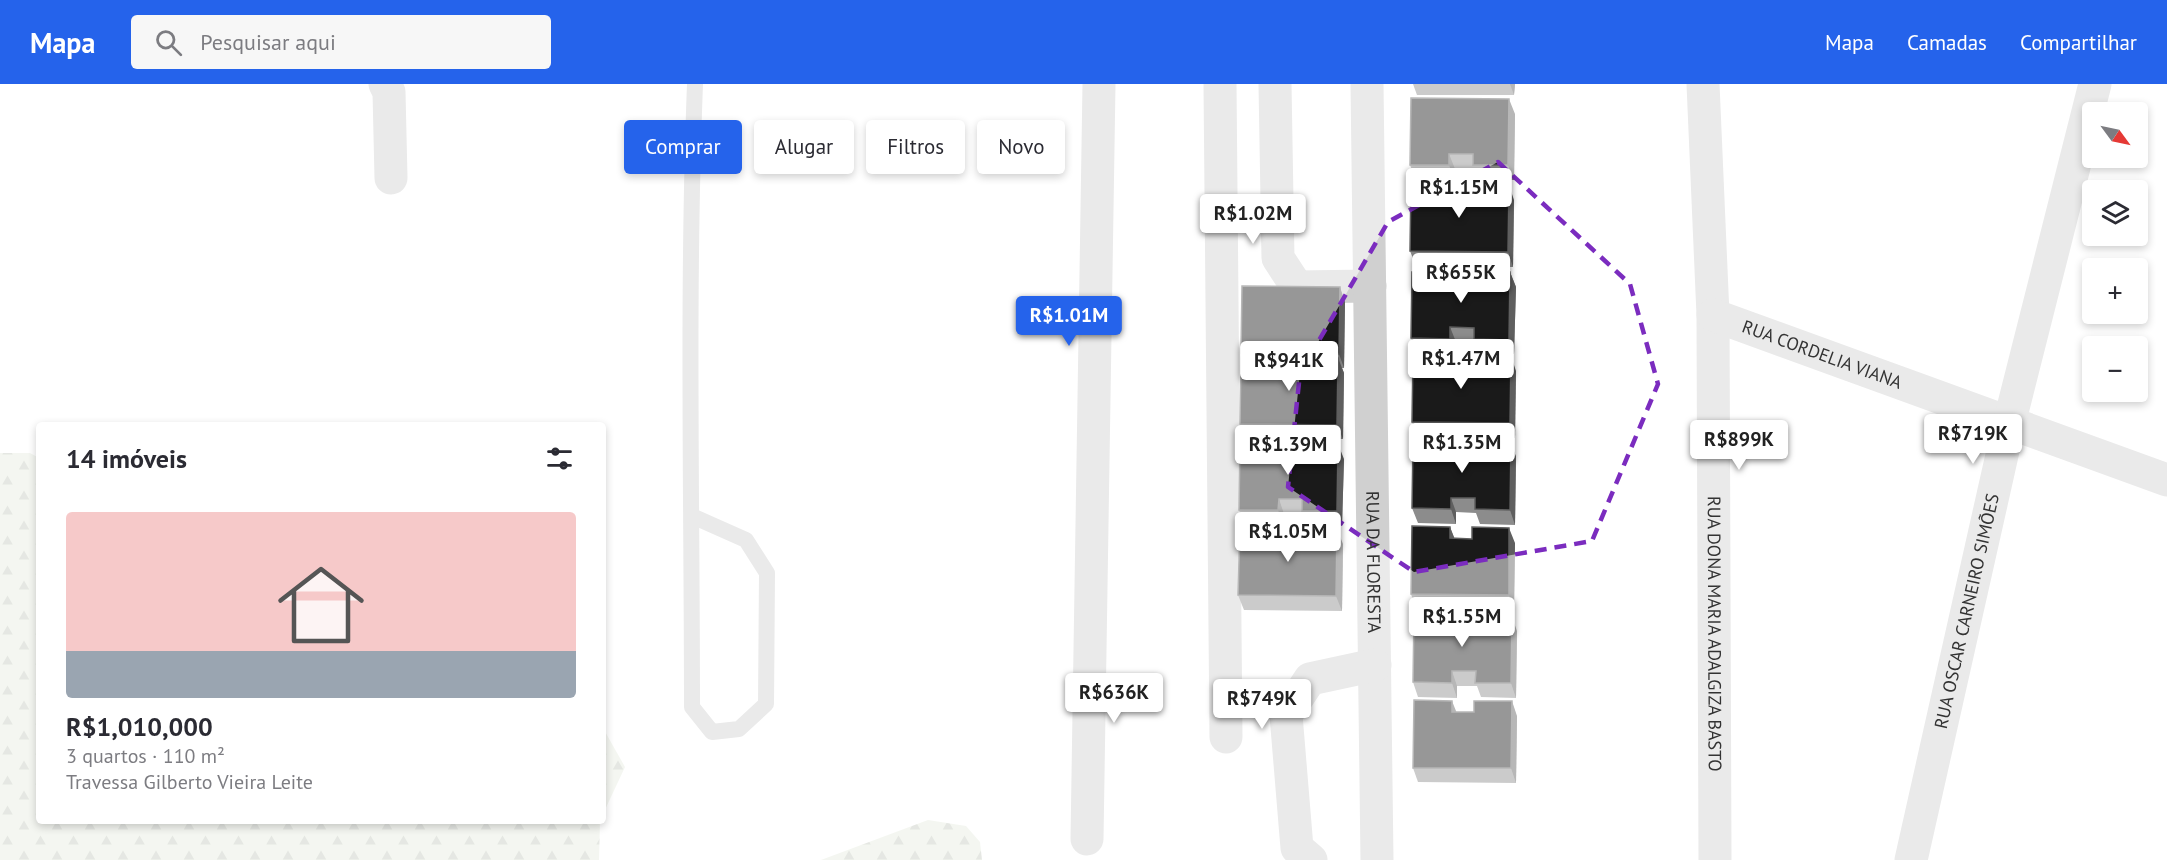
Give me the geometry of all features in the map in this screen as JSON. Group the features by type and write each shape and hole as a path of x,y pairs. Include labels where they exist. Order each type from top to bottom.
{"street":[{"path":"386,84 389,92 392,178"},
{"path":"1087,838 1099,84"},
{"path":"1220,84 1226,737"},
{"path":"1275,84 1278,258 1297,286 1370,286"},
{"name":"RUA DA FLORESTA","path":"1367,84 1377,860"},
{"name":"RUA DONA MARIA ADALGIZA BASTO","path":"1703,84 1713,315 1715,860"},
{"name":"RUA OSCAR CARNEIRO SIMÕES","path":"1911,860 2009,424 2096,84"},
{"name":"RUA CORDELIA VIANA","path":"1713,315 2167,480"},
{"path":"1311,860 1297,848 1286,715 1310,680 1375,665"}],"lane":[{"path":"692,516 746,540 767,573 766,704 739,729 712,732 692,707 691,198 695,84"}],"highlighted area":[{"path":"1498,162 1630,284 1658,384 1592,541 1414,572 1288,487 1300,373 1388,222"}],"green space":[{"path":"0,453 30,453 36,456 36,824 600,824 599,860 0,860"},
{"path":"606,733 625,767 606,808"},
{"path":"928,820 966,826 980,842 982,860 821,860"}],"building":[{"path":"1411,98 1509,99 1508,165 1473,165 1473,154 1449,154 1449,165 1410,165"},
{"path":"1411,184 1449,185 1449,196 1471,196 1471,185 1509,185 1508,252 1410,251"},
{"path":"1412,272 1510,272 1509,340 1474,339 1474,328 1450,327 1450,339 1411,338"},
{"path":"1242,286 1340,287 1339,354 1304,353 1304,342 1280,342 1280,353 1241,353"},
{"path":"1413,355 1451,356 1451,367 1473,367 1473,356 1511,356 1510,423 1412,422"},
{"path":"1241,357 1279,357 1279,368 1301,369 1301,357 1338,358 1337,425 1240,424"},
{"path":"1413,442 1511,442 1510,510 1475,509 1475,498 1451,498 1451,509 1412,508"},
{"path":"1240,443 1338,444 1337,511 1302,511 1302,499 1279,499 1278,510 1239,510"},
{"path":"1412,526 1450,527 1450,538 1472,539 1472,527 1509,528 1509,595 1411,594"},
{"path":"1240,528 1278,529 1278,540 1299,540 1299,529 1337,529 1336,596 1238,595"},
{"path":"1414,615 1512,617 1511,683 1475,683 1476,671 1452,671 1452,683 1413,682"},
{"path":"1414,700 1452,701 1452,712 1474,712 1474,701 1512,701 1511,768 1413,768"}]}
